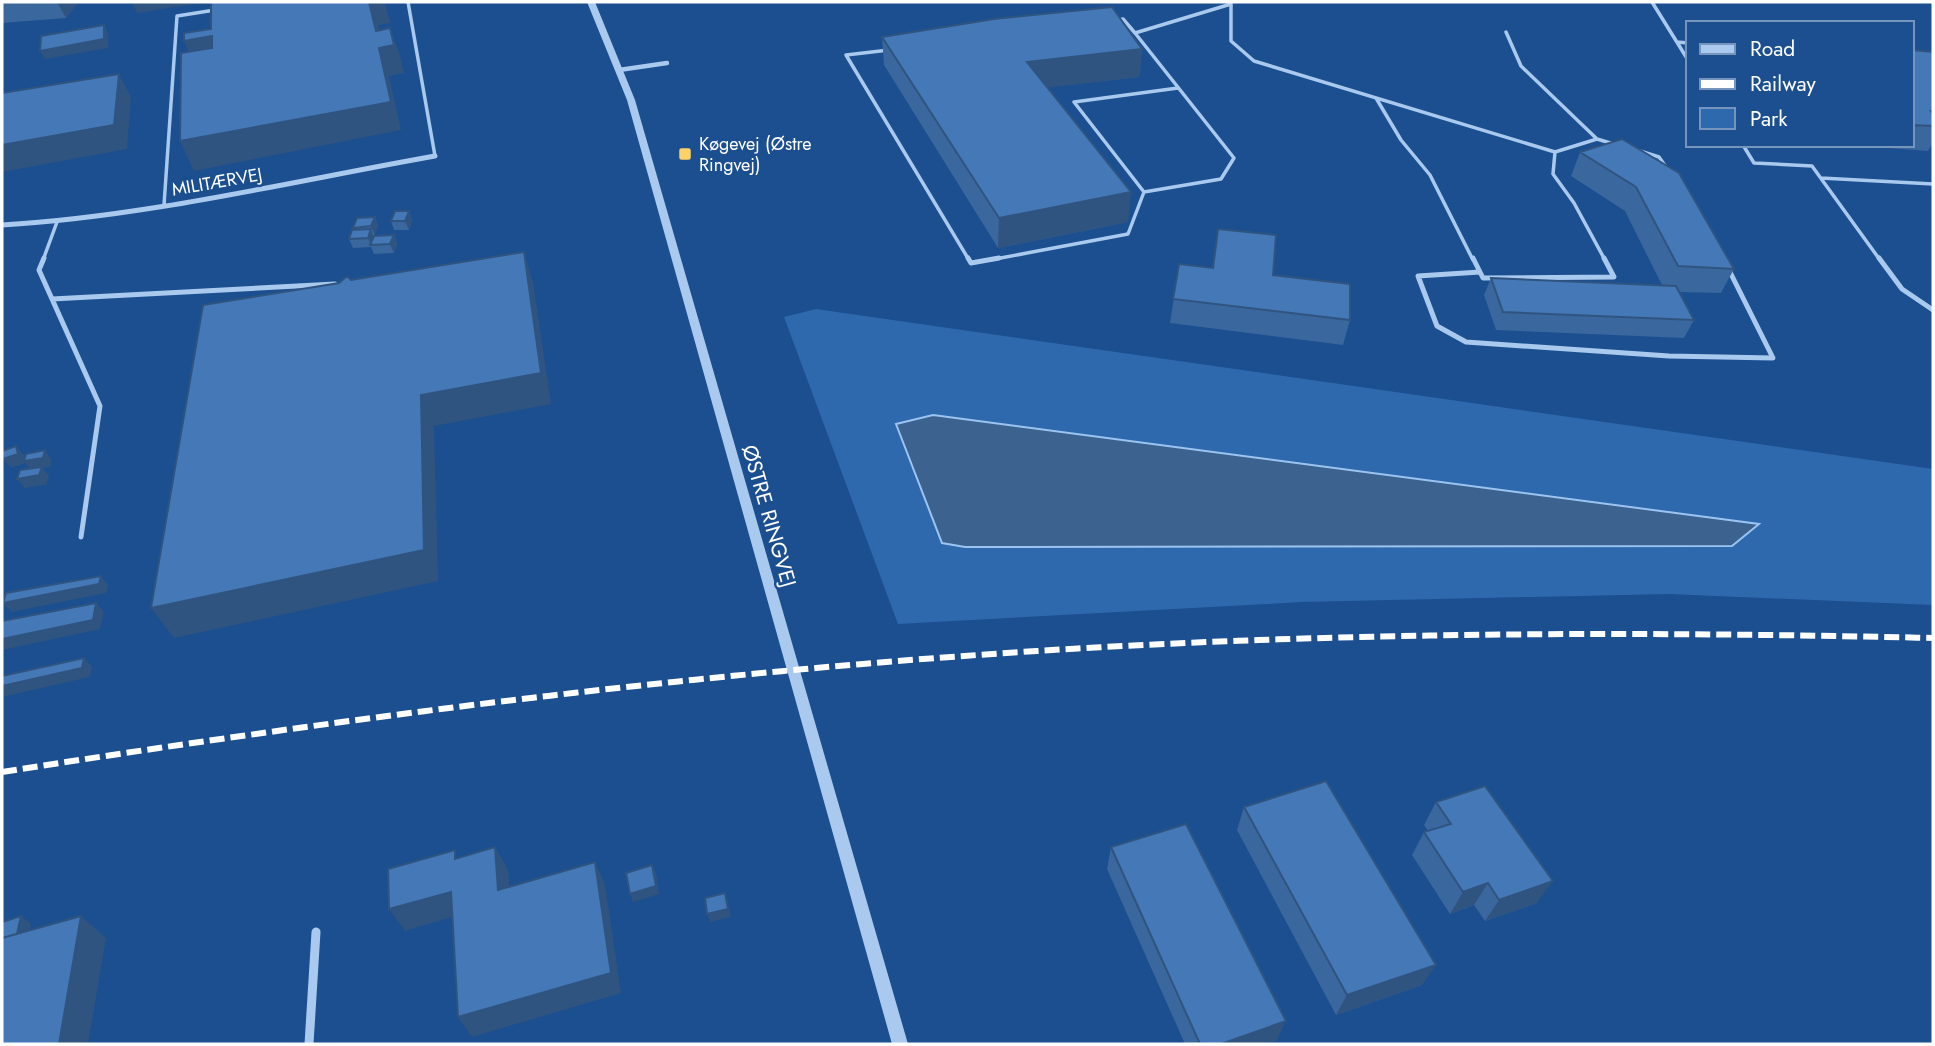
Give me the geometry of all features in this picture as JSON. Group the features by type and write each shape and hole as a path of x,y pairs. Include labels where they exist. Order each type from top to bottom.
{"street":[{"name":"ØSTRE RINGVEJ","path":"590,2 631,100 900,1044"},
{"path":"619,70 667,63"},
{"name":"MILITÆRVEJ","path":"2,226 57,222 164,205 435,156"},
{"path":"309,1044 316,933"}],"lane":[{"path":"408,2 435,156"},
{"path":"1652,2 1686,57"},
{"path":"1135,33 1230,3 1231,41 1254,61 1555,152 1597,139"},
{"path":"164,205 177,16 217,10"},
{"path":"1109,21 1123,19 1234,158 1221,179 1144,192"},
{"path":"1506,33 1521,66 1597,139 1622,146"},
{"path":"1676,42 1686,43"},
{"path":"901,48 846,55 971,263 1128,234 1144,192"},
{"path":"1144,192 1074,102 1178,88"},
{"path":"1376,97 1401,140 1430,175 1483,278 1614,277 1574,203 1553,174 1555,152"},
{"path":"1743,147 1754,163 1812,166 1902,289 1933,310"},
{"path":"1634,150 1659,157 1670,173"},
{"path":"1821,178 1933,184"},
{"path":"57,222 39,270 100,406 81,537"},
{"path":"1480,272 1418,276 1437,326 1466,342 1670,356 1773,358 1726,265"},
{"path":"52,299 337,284"}],"green space":[{"path":"816,309 1933,469 1933,605 1669,594 1302,602 898,624 784,317"}],"shaded area":[{"path":"933,415 1759,524 1732,546 965,547 942,543 896,424"}],"building":[{"path":"211,2 369,2 376,31 390,28 394,45 379,48 391,102 180,141 181,53 212,48 212,36 184,41 184,33 211,29"},
{"path":"1112,7 1142,49 1027,62 1131,192 999,218 882,37 994,19"},
{"path":"104,25 104,39 40,51 41,36"},
{"path":"1914,50 1933,52 1933,126 1914,125"},
{"path":"119,74 114,125 2,145 2,93"},
{"path":"1622,139 1679,173 1734,269 1678,266 1636,187 1580,152"},
{"path":"395,211 409,211 405,221 391,221"},
{"path":"375,217 371,226 353,228 357,218"},
{"path":"371,229 368,238 349,239 352,230"},
{"path":"1218,229 1276,235 1273,275 1350,284 1350,320 1173,299 1179,264 1213,268"},
{"path":"394,235 390,244 370,245 374,236"},
{"path":"524,252 541,373 421,395 424,550 151,608 203,305 339,283 347,276 351,280"},
{"path":"1491,278 1676,286 1694,320 1503,312"},
{"path":"16,446 18,454 3,459 2,451"},
{"path":"45,450 43,458 24,461 26,454"},
{"path":"42,467 39,475 17,479 20,470"},
{"path":"101,576 99,584 3,603 6,593"},
{"path":"96,603 93,620 2,639 2,621"},
{"path":"84,658 82,668 2,686 2,676"},
{"path":"1326,781 1436,965 1347,995 1244,807"},
{"path":"1485,786 1553,881 1499,900 1488,883 1463,892 1424,832 1451,824 1436,802"},
{"path":"1186,824 1286,1021 1221,1044 1200,1044 1111,847"},
{"path":"495,847 498,890 595,862 611,973 458,1017 451,892 389,909 388,869 455,850 455,859"},
{"path":"652,865 656,886 630,894 626,873"},
{"path":"725,893 728,909 707,914 705,898"},
{"path":"21,916 17,934 2,938 2,922"},
{"path":"81,916 59,1044 2,1044 2,938"}],"railway":[{"path":"2,772 260,733 518,700 907,660 1149,645 1373,637 1709,634 1933,638"}],"place":[{"name":"Køgevej (Østre Ringvej)","path":"685,154"}]}
